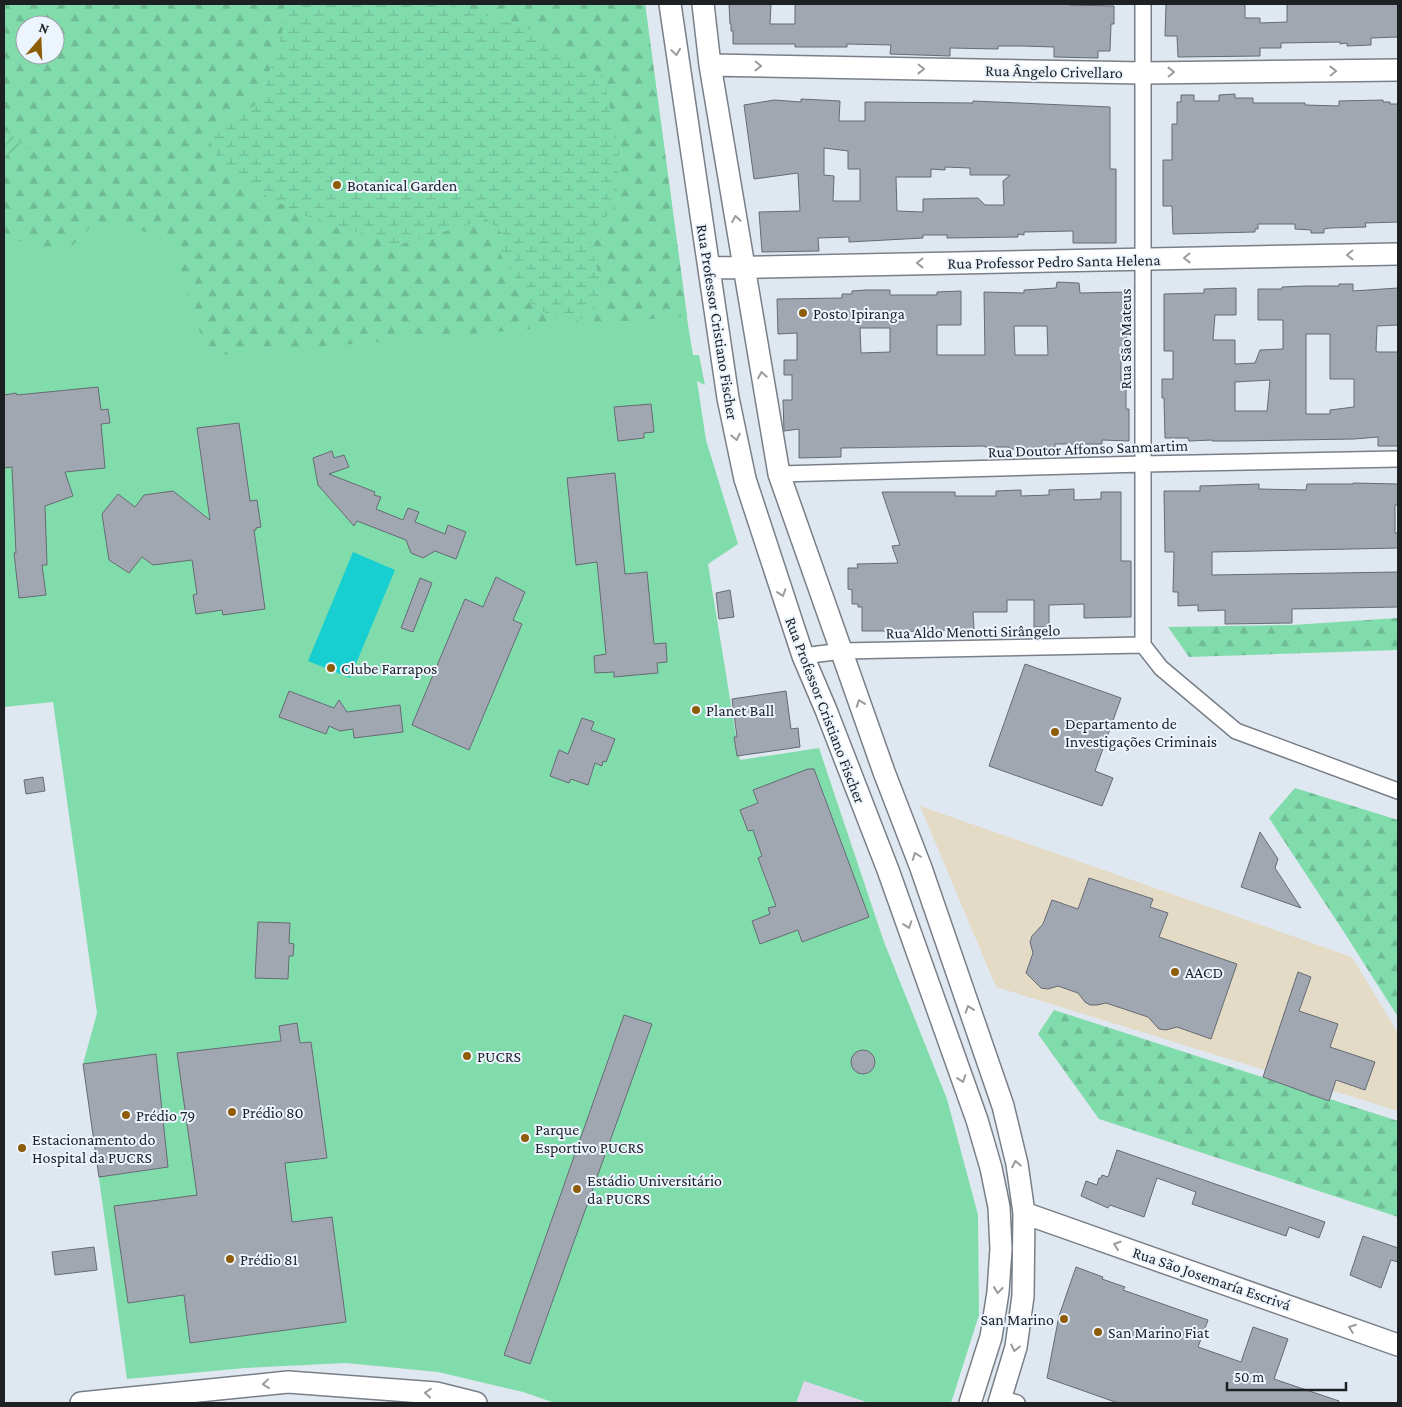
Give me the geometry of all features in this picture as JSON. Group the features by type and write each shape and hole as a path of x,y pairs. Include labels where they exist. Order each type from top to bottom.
{"main road":[{"name":"Rua Professor Cristiano Fischer","path":"670,4 728,398 745,479 776,577 804,656 888,870 977,1120 991,1168 999,1206 1001,1249 998,1292 991,1336 970,1403"},
{"name":"Rua Professor Cristiano Fischer","path":"703,4 710,65 779,474 884,772 924,877 1003,1106 1017,1164 1024,1212 1023,1296 1006,1401"},
{"name":"Rua Ângelo Crivellaro","path":"710,65 1143,73 1398,70"},
{"name":"Rua Professor Pedro Santa Helena","path":"709,268 1398,254"},
{"path":"854,782 884,772"},
{"path":"999,1206 1023,1296"},
{"name":"Rua São Josemaría Escrivá","path":"1024,1212 1398,1345"},
{"path":"81,1403 127,1401 288,1382 436,1393 476,1403"}],"street":[{"name":"Rua São Mateus","path":"1143,4 1143,645"},
{"name":"Rua Doutor Affonso Sanmartim","path":"779,474 1398,459"},
{"name":"Rua Aldo Menotti Sirângelo","path":"804,656 842,651 1143,645"},
{"path":"1143,645 1161,668 1236,731 1398,791"}],"shaded area":[{"name":"AACD","path":"920,806 1352,957 1398,1033 1398,1111 996,987"},
{"path":"804,1381 869,1403 796,1403"}],"green space":[{"path":"4,4 645,4 688,325 693,355 699,355 705,385 697,381 706,440 738,544 708,564 740,760 819,748 884,942 947,1099 978,1215 979,1315 951,1403 869,1403 804,1381 796,1403 555,1403 523,1392 438,1372 346,1363 245,1368 127,1379 83,1064 97,1013 53,702 4,707"},
{"path":"4,4 291,4 260,102 208,134 397,245 487,219 505,236 604,300 589,237 616,205 529,29 448,4 645,4 687,316 208,356 169,237 97,221 65,253 4,237 4,156 28,148 4,129"},
{"path":"291,4 448,4 529,29 603,76 619,151 616,205 589,237 605,300 573,325 534,307 495,246 505,236 487,219 398,245 300,214 223,172 207,134 260,102"},
{"path":"4,129 28,148 4,156"},
{"path":"1398,618 1398,650 1189,657 1168,627 1292,625"},
{"path":"1295,788 1398,820 1398,1017 1269,818"},
{"path":"1054,1010 1398,1121 1398,1217 1099,1119 1038,1034"}],"water":[{"path":"353,552 395,570 350,678 308,661"}],"building":[{"path":"729,4 771,4 770,24 795,24 795,4 1069,4 1114,6 1114,24 1111,24 1110,51 1098,51 1098,58 1054,57 1054,47 1023,46 998,46 998,49 950,48 950,56 890,54 891,45 847,44 847,47 795,47 795,44 733,44"},
{"path":"1166,4 1245,4 1245,18 1260,18 1260,23 1287,22 1287,4 1398,4 1398,37 1371,38 1371,45 1347,46 1347,43 1340,44 1340,42 1281,43 1281,48 1260,48 1260,56 1178,57 1177,36 1165,36"},
{"path":"1235,94 1235,98 1253,98 1253,103 1305,103 1305,105 1339,106 1339,101 1383,100 1383,102 1390,102 1390,104 1398,104 1398,222 1365,223 1366,227 1330,228 1324,229 1324,233 1311,233 1311,230 1295,229 1295,224 1258,224 1258,229 1255,229 1255,232 1173,234 1172,206 1163,206 1163,160 1172,160 1172,124 1177,124 1177,102 1181,102 1181,95 1194,95 1194,101 1219,101 1219,95"},
{"path":"801,99 840,101 839,121 865,121 865,102 973,103 973,101 1110,107 1110,169 1116,169 1116,243 1073,243 1073,231 1024,232 1024,235 1018,234 1018,237 947,238 947,235 923,235 923,238 849,242 849,237 818,238 819,251 762,252 759,212 800,211 798,173 754,179 744,105 774,100 801,102","holes":["824,148 848,151 848,169 860,169 860,201 833,201 834,176 824,175","945,167 970,168 970,175 1010,175 1003,181 1004,205 985,205 978,198 923,199 923,212 897,211 896,177 931,177 931,169 945,170"]},
{"path":"1057,282 1079,283 1080,293 1126,292 1126,297 1128,297 1128,312 1126,312 1127,352 1121,352 1121,380 1126,380 1126,409 1129,409 1129,441 1102,440 1102,444 1055,444 1055,449 1009,449 1009,447 985,446 841,448 841,457 799,458 799,429 784,431 783,400 792,400 792,375 784,375 784,360 797,360 797,333 778,334 777,299 842,298 842,294 852,294 852,291 866,290 890,290 890,295 937,295 937,292 961,291 961,325 937,325 937,355 985,355 984,292 1024,293 1024,290 1056,288","holes":["1014,326 1047,326 1048,355 1015,355","860,328 890,328 890,352 861,353"]},
{"path":"1339,284 1353,284 1353,291 1398,288 1398,325 1377,326 1376,350 1377,352 1398,352 1398,446 1378,446 1378,437 1236,441 1189,441 1188,438 1165,438 1162,379 1173,379 1173,351 1164,351 1164,294 1204,293 1204,289 1236,288 1236,315 1215,315 1213,340 1235,340 1235,364 1255,363 1260,350 1283,349 1283,320 1258,320 1258,289 1339,286","holes":["1306,334 1330,334 1330,379 1354,379 1354,407 1330,410 1330,414 1306,414","1270,380 1267,411 1235,411 1235,382"]},
{"path":"98,387 101,410 108,409 110,423 101,424 105,468 65,472 73,496 45,506 47,565 42,565 46,595 19,598 14,553 16,553 12,467 4,468 4,395"},
{"path":"651,404 654,432 644,433 644,438 618,441 614,407"},
{"path":"239,423 250,501 257,500 261,527 254,530 265,609 223,615 222,610 196,614 193,595 197,594 192,560 153,565 142,557 129,573 109,560 102,514 118,494 135,507 144,495 173,491 210,520 197,428"},
{"path":"332,451 334,458 344,455 349,467 329,474 375,492 374,495 381,497 376,509 403,520 408,508 419,512 415,522 445,534 448,525 466,532 456,559 435,551 423,558 411,553 406,540 357,521 354,526 318,485 313,458"},
{"path":"615,473 625,574 647,572 654,644 666,643 667,662 657,663 658,673 614,677 614,672 595,673 594,656 606,654 597,562 576,565 567,478"},
{"path":"1259,484 1259,489 1306,490 1307,484 1398,484 1398,505 1395,505 1395,533 1398,533 1398,548 1212,552 1212,575 1398,572 1398,607 1292,609 1292,623 1225,624 1225,610 1198,611 1198,605 1178,606 1178,592 1173,592 1174,552 1165,552 1164,491 1200,491 1200,486"},
{"path":"1074,489 1074,500 1101,499 1101,492 1121,492 1121,561 1131,561 1131,617 1084,618 1084,604 1049,605 1049,627 1034,627 1034,600 1007,600 1007,612 973,612 974,629 862,631 862,607 858,607 858,604 852,604 852,590 848,589 848,568 858,568 857,564 898,563 892,546 900,545 882,492 955,492 955,496 996,496 996,491 1021,490 1021,496 1049,495 1049,490"},
{"path":"496,577 525,592 513,620 522,624 469,750 412,725 465,599 483,607"},
{"path":"420,578 432,583 413,632 401,628"},
{"path":"730,590 734,617 719,619 716,593"},
{"name":"Departamento de Investigações Criminais","path":"1025,664 1121,698 1095,771 1113,778 1102,806 989,766"},
{"path":"289,691 334,708 339,700 347,712 400,705 403,732 354,738 353,729 340,731 329,726 326,734 279,717"},
{"path":"786,691 791,729 798,728 800,747 737,756 734,737 737,737 732,699"},
{"path":"582,718 594,722 591,730 615,739 606,762 603,761 602,766 595,763 588,785 571,779 569,783 550,776 559,750 568,754"},
{"path":"808,769 814,769 869,917 802,942 798,930 760,944 752,921 770,914 768,908 776,906 758,858 762,856 753,830 748,831 740,810 758,803 753,790"},
{"path":"43,777 45,791 26,794 24,780"},
{"path":"1260,832 1278,859 1275,868 1301,908 1241,887"},
{"path":"1089,878 1153,899 1150,907 1168,913 1159,937 1237,964 1211,1039 1177,1027 1166,1030 1159,1029 1148,1017 1106,1003 1090,1005 1078,993 1058,986 1048,989 1041,988 1026,973 1033,953 1030,942 1032,936 1043,924 1052,900 1078,909"},
{"path":"258,922 290,923 289,943 294,944 293,956 289,956 288,979 255,978"},
{"path":"1298,972 1311,977 1299,1011 1338,1024 1330,1047 1375,1062 1365,1090 1336,1080 1329,1101 1263,1077"},
{"name":"Estádio Universitário da PUCRS","path":"624,1015 652,1024 530,1364 504,1355"},
{"path":"297,1023 300,1043 311,1042 327,1158 285,1163 292,1222 332,1217 346,1322 190,1343 184,1295 128,1303 114,1206 197,1195 177,1053 281,1041 279,1026"},
{"path":"863,1050 872,1053 875,1062 872,1071 863,1074 854,1071 851,1062 854,1053"},
{"name":"Prédio 79","path":"156,1054 168,1167 99,1177 83,1064"},
{"path":"1117,1150 1325,1222 1319,1238 1289,1227 1286,1236 1192,1204 1196,1192 1157,1178 1144,1217 1110,1205 1108,1208 1081,1196 1086,1181 1097,1185 1102,1175 1108,1177"},
{"path":"1363,1236 1398,1248 1398,1262 1391,1260 1381,1288 1350,1275"},
{"path":"94,1247 97,1270 55,1275 52,1252"},
{"name":"San Marino Fiat","path":"1076,1267 1125,1287 1123,1290 1208,1320 1198,1347 1241,1362 1253,1327 1288,1339 1274,1379 1339,1401 1339,1403 1118,1403 1047,1378 1059,1316"}],"place":[{"name":"Botanical Garden","path":"337,185"},
{"name":"Posto Ipiranga","path":"803,313"},
{"name":"Clube Farrapos","path":"331,668"},
{"name":"Planet Ball","path":"696,710"},
{"name":"Departamento de Investigações Criminais","path":"1055,732"},
{"name":"AACD","path":"1175,972"},
{"name":"PUCRS","path":"467,1056"},
{"name":"Prédio 80","path":"232,1112"},
{"name":"Prédio 79","path":"126,1115"},
{"name":"Parque Esportivo PUCRS","path":"525,1138"},
{"name":"Estacionamento do Hospital da PUCRS","path":"22,1148"},
{"name":"Estádio Universitário da PUCRS","path":"577,1189"},
{"name":"Prédio 81","path":"230,1259"},
{"name":"San Marino","path":"1064,1319"},
{"name":"San Marino Fiat","path":"1098,1332"}]}
